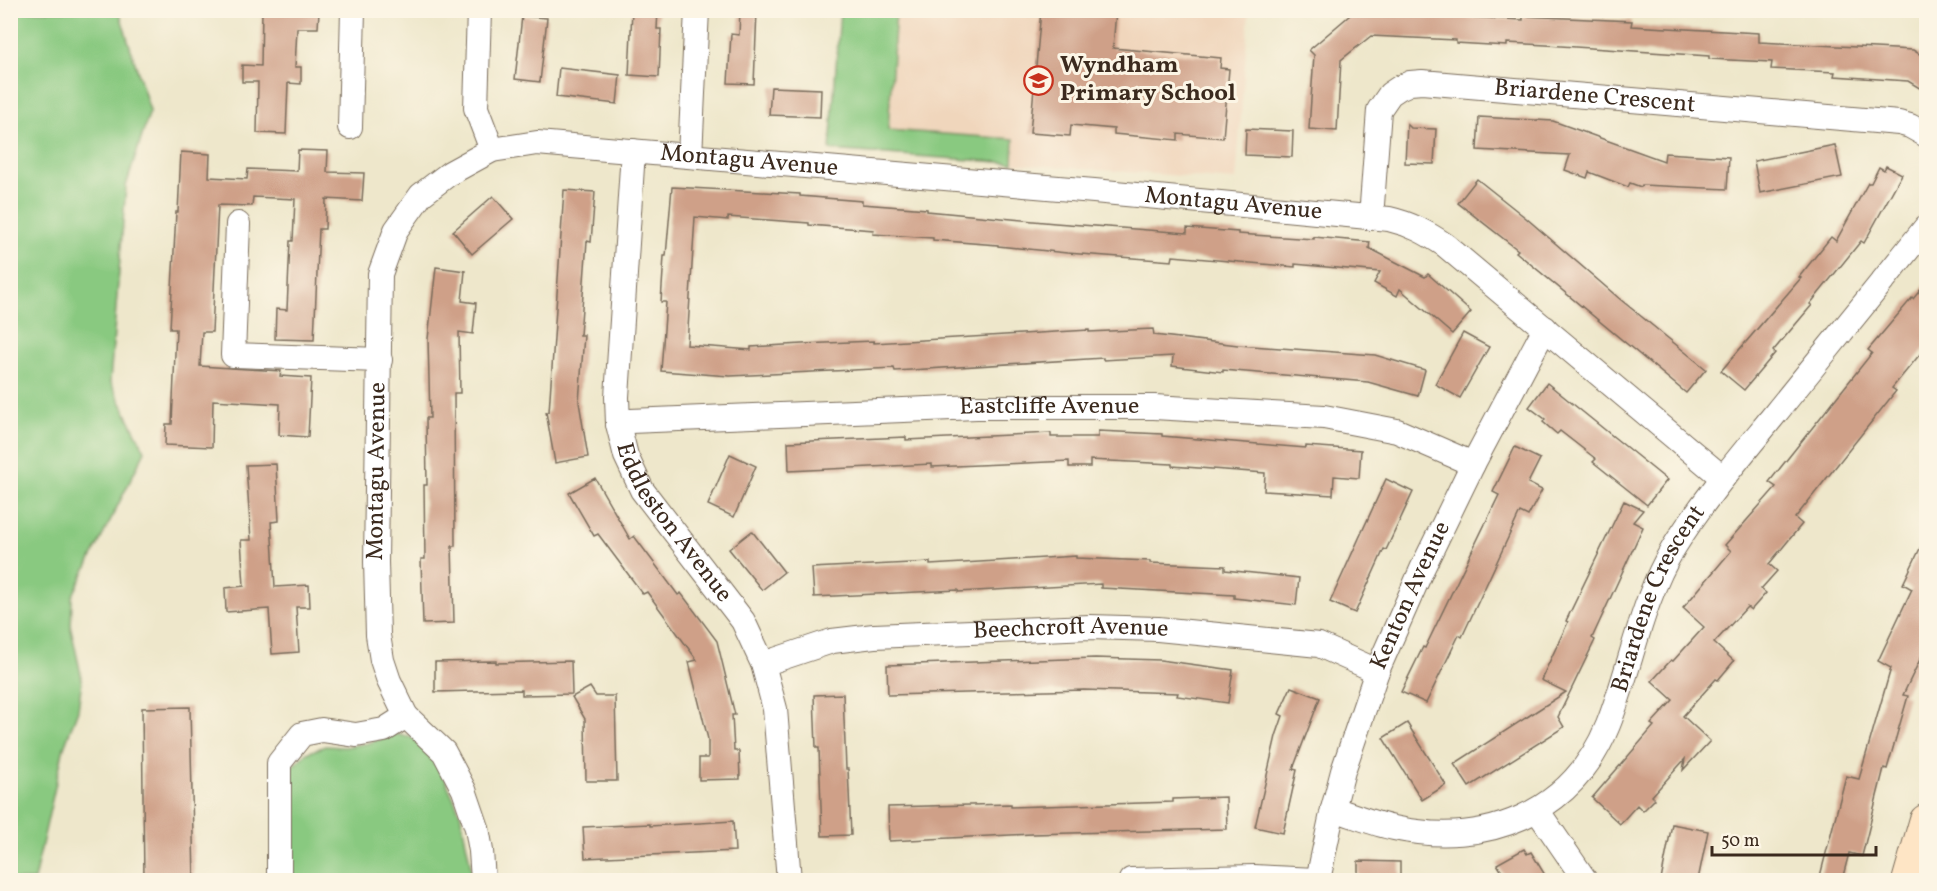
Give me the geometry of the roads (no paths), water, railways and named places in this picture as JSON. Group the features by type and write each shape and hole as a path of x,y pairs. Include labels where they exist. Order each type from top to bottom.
{"street":[{"path":"343,115 353,10"},
{"path":"479,10 476,108 492,150"},
{"path":"690,156 697,10"},
{"name":"Briardene Crescent","path":"1371,218 1379,110 1390,94 1410,83 1434,83 1899,123 1926,135"},
{"name":"Montagu Avenue","path":"483,880 477,828 464,790 444,752 406,716 388,681 378,635 376,562 380,274 396,230 421,195 450,173 492,150 537,143 1094,191 1371,218 1407,224 1424,231 1445,245 1723,478"},
{"name":"Eddleston Avenue","path":"633,151 618,424 626,456 642,490 743,621 763,664 775,709 789,880"},
{"path":"238,224 233,355 380,360"},
{"name":"Briardene Crescent","path":"1333,809 1395,828 1451,833 1498,827 1520,820 1559,796 1593,754 1607,726 1657,578 1689,525 1723,478 1926,227"},
{"name":"Kenton Avenue","path":"1317,880 1333,809 1354,737 1377,671 1422,569 1473,464 1545,328"},
{"name":"Eastcliffe Avenue","path":"618,424 642,420 977,407 1154,407 1324,417 1397,431 1473,464"},
{"name":"Beechcroft Avenue","path":"763,664 832,641 874,636 1090,627 1158,629 1319,645 1377,671"},
{"path":"279,880 279,763 285,755 302,734 322,730 356,735 384,730 406,716"},
{"path":"1537,810 1585,880"},
{"path":"1909,880 1926,821"},
{"path":"1131,880 1254,877 1317,880"}],"place":[{"name":"Wyndham Primary School","path":"1039,80"}]}
